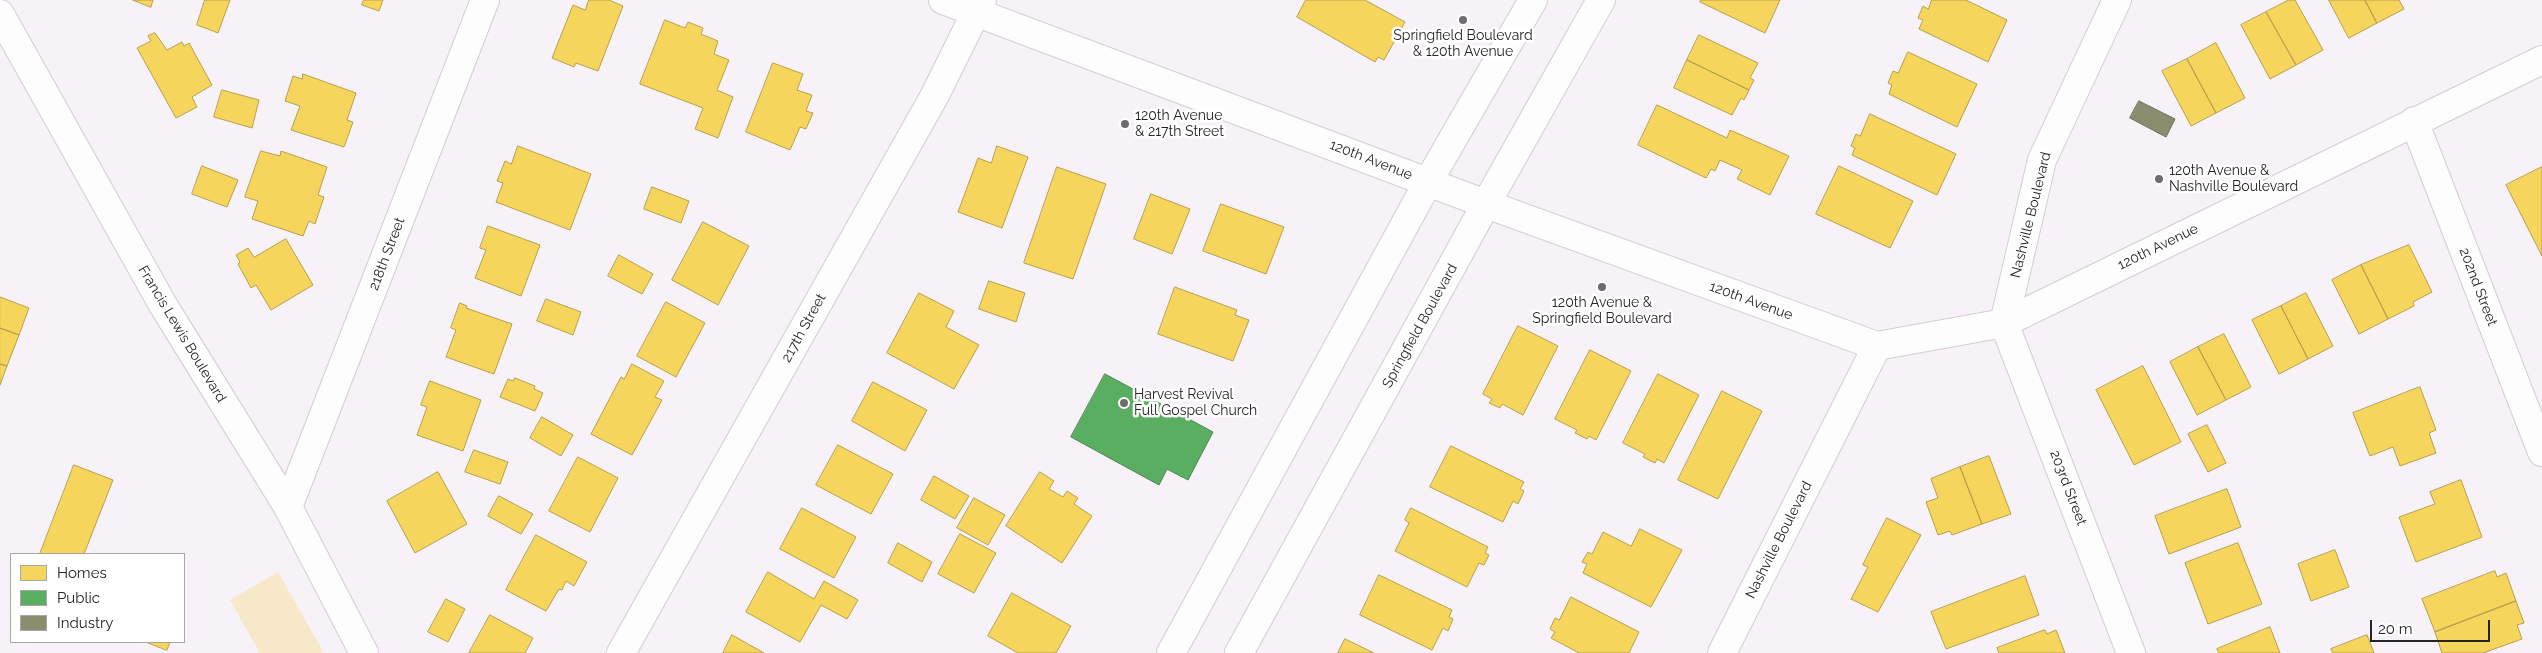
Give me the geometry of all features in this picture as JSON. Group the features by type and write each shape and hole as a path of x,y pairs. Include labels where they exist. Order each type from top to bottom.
{"street":[{"name":"218th Street","path":"288,507 485,0"},
{"name":"120th Avenue","path":"943,0 979,6 1486,204 1877,346 2004,323 2542,60"},
{"path":"1171,653 1428,182 1533,0"},
{"name":"Springfield Boulevard","path":"1239,653 1486,204 1601,0"},
{"name":"Nashville Boulevard","path":"2004,323 2042,160 2117,0"},
{"name":"217th Street","path":"621,653 935,95 979,6"},
{"name":"Francis Lewis Boulevard","path":"0,14 163,305 288,507 364,653"},
{"name":"202nd Street","path":"2414,121 2542,452"},
{"name":"203rd Street","path":"2004,323 2131,653"},
{"name":"Nashville Boulevard","path":"1722,653 1877,346"}],"shaded area":[{"path":"278,572 324,653 260,653 230,600"}],"building: Homes":[{"path":"133,0 153,0 151,7"},
{"path":"205,0 230,0 218,33 197,25"},
{"path":"364,0 383,0 379,11 362,5"},
{"path":"589,0 609,0 623,6 598,71 576,63 574,67 552,58 573,5 585,10"},
{"path":"1306,0 1365,0 1405,22 1384,60 1378,57 1375,62 1297,17"},
{"path":"1701,0 1780,0 1765,33 1700,2"},
{"path":"1932,0 1966,0 2007,20 1988,62 1919,29 1923,20 1918,18 1923,6 1928,9"},
{"path":"2289,0 2295,0 2323,50 2296,65 2266,12"},
{"path":"2329,0 2365,0 2377,23 2349,38"},
{"path":"2365,0 2399,0 2404,9 2377,23"},
{"path":"2266,12 2296,65 2270,79 2241,25"},
{"path":"665,20 685,28 688,22 703,28 701,34 718,41 714,54 729,60 717,90 733,97 718,138 695,129 703,108 640,84"},
{"path":"155,33 167,50 182,42 184,46 189,43 212,85 192,97 197,107 176,118 137,48 151,41 148,36"},
{"path":"1699,35 1758,63 1750,78 1754,80 1749,90 1687,60"},
{"path":"2216,43 2245,98 2216,113 2187,59"},
{"path":"1908,52 1977,84 1957,127 1889,94 1892,85 1888,83 1893,71 1898,73"},
{"path":"2187,59 2216,113 2191,126 2162,71"},
{"path":"1687,60 1749,90 1744,100 1741,98 1732,115 1674,88"},
{"path":"773,63 803,74 797,90 812,95 806,111 813,113 806,129 800,127 790,150 746,132"},
{"path":"303,74 356,93 347,120 353,122 344,147 291,130 300,106 285,101 293,76 302,79"},
{"path":"222,90 259,100 252,128 214,117"},
{"path":"1657,105 1727,138 1730,130 1789,156 1770,195 1737,179 1742,170 1720,160 1715,171 1711,169 1706,178 1638,145"},
{"path":"1870,114 1956,154 1937,195 1852,155 1855,148 1851,146 1856,134 1860,136"},
{"path":"518,146 591,174 570,230 496,202 503,183 497,181 505,161 511,164"},
{"path":"997,146 1028,157 1002,228 958,212 978,158 991,163"},
{"path":"261,151 280,156 281,151 327,167 318,195 324,197 315,224 309,221 303,236 252,219 258,201 245,197"},
{"path":"202,166 238,180 227,207 192,194"},
{"path":"1839,166 1913,201 1890,248 1816,214"},
{"path":"1057,167 1106,184 1073,279 1024,263"},
{"path":"2542,167 2542,256 2506,185"},
{"path":"652,187 689,201 681,223 644,209"},
{"path":"1151,194 1190,209 1172,254 1134,239"},
{"path":"1221,204 1284,227 1266,274 1203,251"},
{"path":"703,222 749,246 718,305 672,280"},
{"path":"488,226 540,245 521,296 475,278 486,250 480,248"},
{"path":"286,239 313,285 271,310 256,285 251,288 238,264 240,262 236,255 248,248 254,257"},
{"path":"2409,245 2432,292 2413,302 2414,306 2388,319 2361,265"},
{"path":"619,255 653,274 642,294 608,276"},
{"path":"2361,265 2388,319 2359,334 2332,280"},
{"path":"989,281 1025,293 1016,322 979,309"},
{"path":"1175,287 1237,310 1235,315 1249,320 1233,361 1158,334"},
{"path":"919,293 954,311 946,327 979,345 954,389 887,353"},
{"path":"2306,293 2333,346 2308,359 2281,306"},
{"path":"0,297 29,308 19,335 0,328"},
{"path":"546,299 581,312 573,335 537,321"},
{"path":"666,302 705,323 676,377 637,356"},
{"path":"460,303 467,306 466,308 512,324 494,374 446,357 456,330 451,328"},
{"path":"2281,306 2308,359 2279,374 2252,320"},
{"path":"1518,326 1558,346 1523,415 1502,404 1500,408 1489,403 1492,399 1483,394"},
{"path":"0,328 19,335 7,366 0,364"},
{"path":"2224,334 2251,387 2226,400 2198,347"},
{"path":"2198,347 2226,400 2197,415 2170,362"},
{"path":"1590,350 1631,371 1596,440 1589,436 1587,439 1575,433 1577,430 1555,419"},
{"path":"0,364 7,366 0,385"},
{"path":"632,364 664,381 655,397 662,400 632,455 591,434 621,377 624,379"},
{"path":"2143,366 2181,442 2134,465 2096,390"},
{"path":"1658,374 1699,395 1664,463 1657,459 1655,463 1643,457 1645,454 1623,443"},
{"path":"515,378 535,386 534,389 543,393 535,411 500,397 508,379 513,381"},
{"path":"430,381 481,400 463,451 417,435 427,407 421,405"},
{"path":"873,382 927,410 905,451 852,421"},
{"path":"2420,387 2436,430 2429,433 2436,453 2400,466 2393,447 2370,456 2353,413"},
{"path":"1722,391 1762,411 1718,499 1678,480"},
{"path":"542,417 573,435 561,456 530,438"},
{"path":"2207,425 2226,463 2208,472 2188,434"},
{"path":"838,445 893,474 871,514 816,485"},
{"path":"1451,446 1524,482 1520,489 1524,491 1518,504 1513,501 1503,522 1430,487"},
{"path":"474,450 508,462 500,484 465,472"},
{"path":"1989,456 2011,514 1982,524 1960,467"},
{"path":"578,457 618,478 590,532 549,511"},
{"path":"74,465 113,480 84,553 40,553"},
{"path":"1960,467 1982,524 1952,535 1950,531 1938,535 1926,502 1938,498 1931,479"},
{"path":"438,472 467,524 415,553 387,501"},
{"path":"1040,472 1054,481 1049,489 1063,497 1067,491 1078,498 1074,504 1092,516 1062,563 1006,526"},
{"path":"934,476 969,496 955,519 921,500"},
{"path":"2461,480 2482,537 2416,562 2399,517 2435,504 2430,492"},
{"path":"2227,489 2241,527 2169,554 2155,516"},
{"path":"499,496 533,514 521,534 488,516"},
{"path":"974,498 1005,515 988,545 957,528"},
{"path":"802,508 856,537 834,578 780,549"},
{"path":"1411,508 1488,547 1485,553 1489,555 1484,565 1479,563 1467,587 1395,551 1409,523 1405,520"},
{"path":"1887,518 1921,535 1878,612 1851,599 1868,567 1863,565"},
{"path":"1640,529 1682,550 1651,607 1583,573 1587,564 1582,562 1588,552 1592,554 1603,532 1631,546"},
{"path":"960,534 996,553 974,593 938,574"},
{"path":"536,535 587,562 574,586 566,581 562,590 559,589 546,611 506,590"},
{"path":"898,543 932,562 922,582 888,563"},
{"path":"2238,543 2262,604 2208,624 2185,563"},
{"path":"2335,550 2349,587 2311,601 2298,564"},
{"path":"2495,571 2497,577 2506,573 2516,601 2435,632 2422,599"},
{"path":"768,572 814,599 824,581 858,600 847,619 821,605 800,642 746,612"},
{"path":"1379,575 1452,610 1449,617 1453,619 1448,631 1443,628 1432,650 1360,615"},
{"path":"2025,576 2039,615 1946,649 1931,612"},
{"path":"1012,593 1071,626 1056,653 1018,653 988,636"},
{"path":"1571,597 1639,632 1629,653 1579,653 1551,638 1555,632 1550,629 1555,618 1559,620"},
{"path":"446,599 465,609 448,642 428,632"},
{"path":"2516,601 2524,623 2517,625 2522,639 2483,653 2442,653 2435,632"},
{"path":"490,615 533,638 525,653 469,653"},
{"path":"2270,627 2280,653 2219,653 2217,649"},
{"path":"2045,630 2047,634 2056,630 2065,653 1999,653 1997,648"},
{"path":"732,635 764,653 723,653"},
{"path":"2367,635 2374,653 2333,653 2331,649"},
{"path":"1345,639 1374,653 1338,653"},
{"path":"149,643 170,643 167,650"}],"building: Public":[{"name":"Harvest Revival Full Gospel Church","path":"1105,374 1213,432 1188,480 1167,469 1159,485 1071,437"}],"building: Industry":[{"path":"2139,101 2175,119 2166,137 2130,118"}],"place":[{"name":"Springfield Boulevard & 120th Avenue","path":"1463,20"},
{"name":"120th Avenue & 217th Street","path":"1125,124"},
{"name":"120th Avenue & Nashville Boulevard","path":"2159,179"},
{"name":"120th Avenue & Springfield Boulevard","path":"1602,287"},
{"name":"Harvest Revival Full Gospel Church","path":"1124,403"}]}
